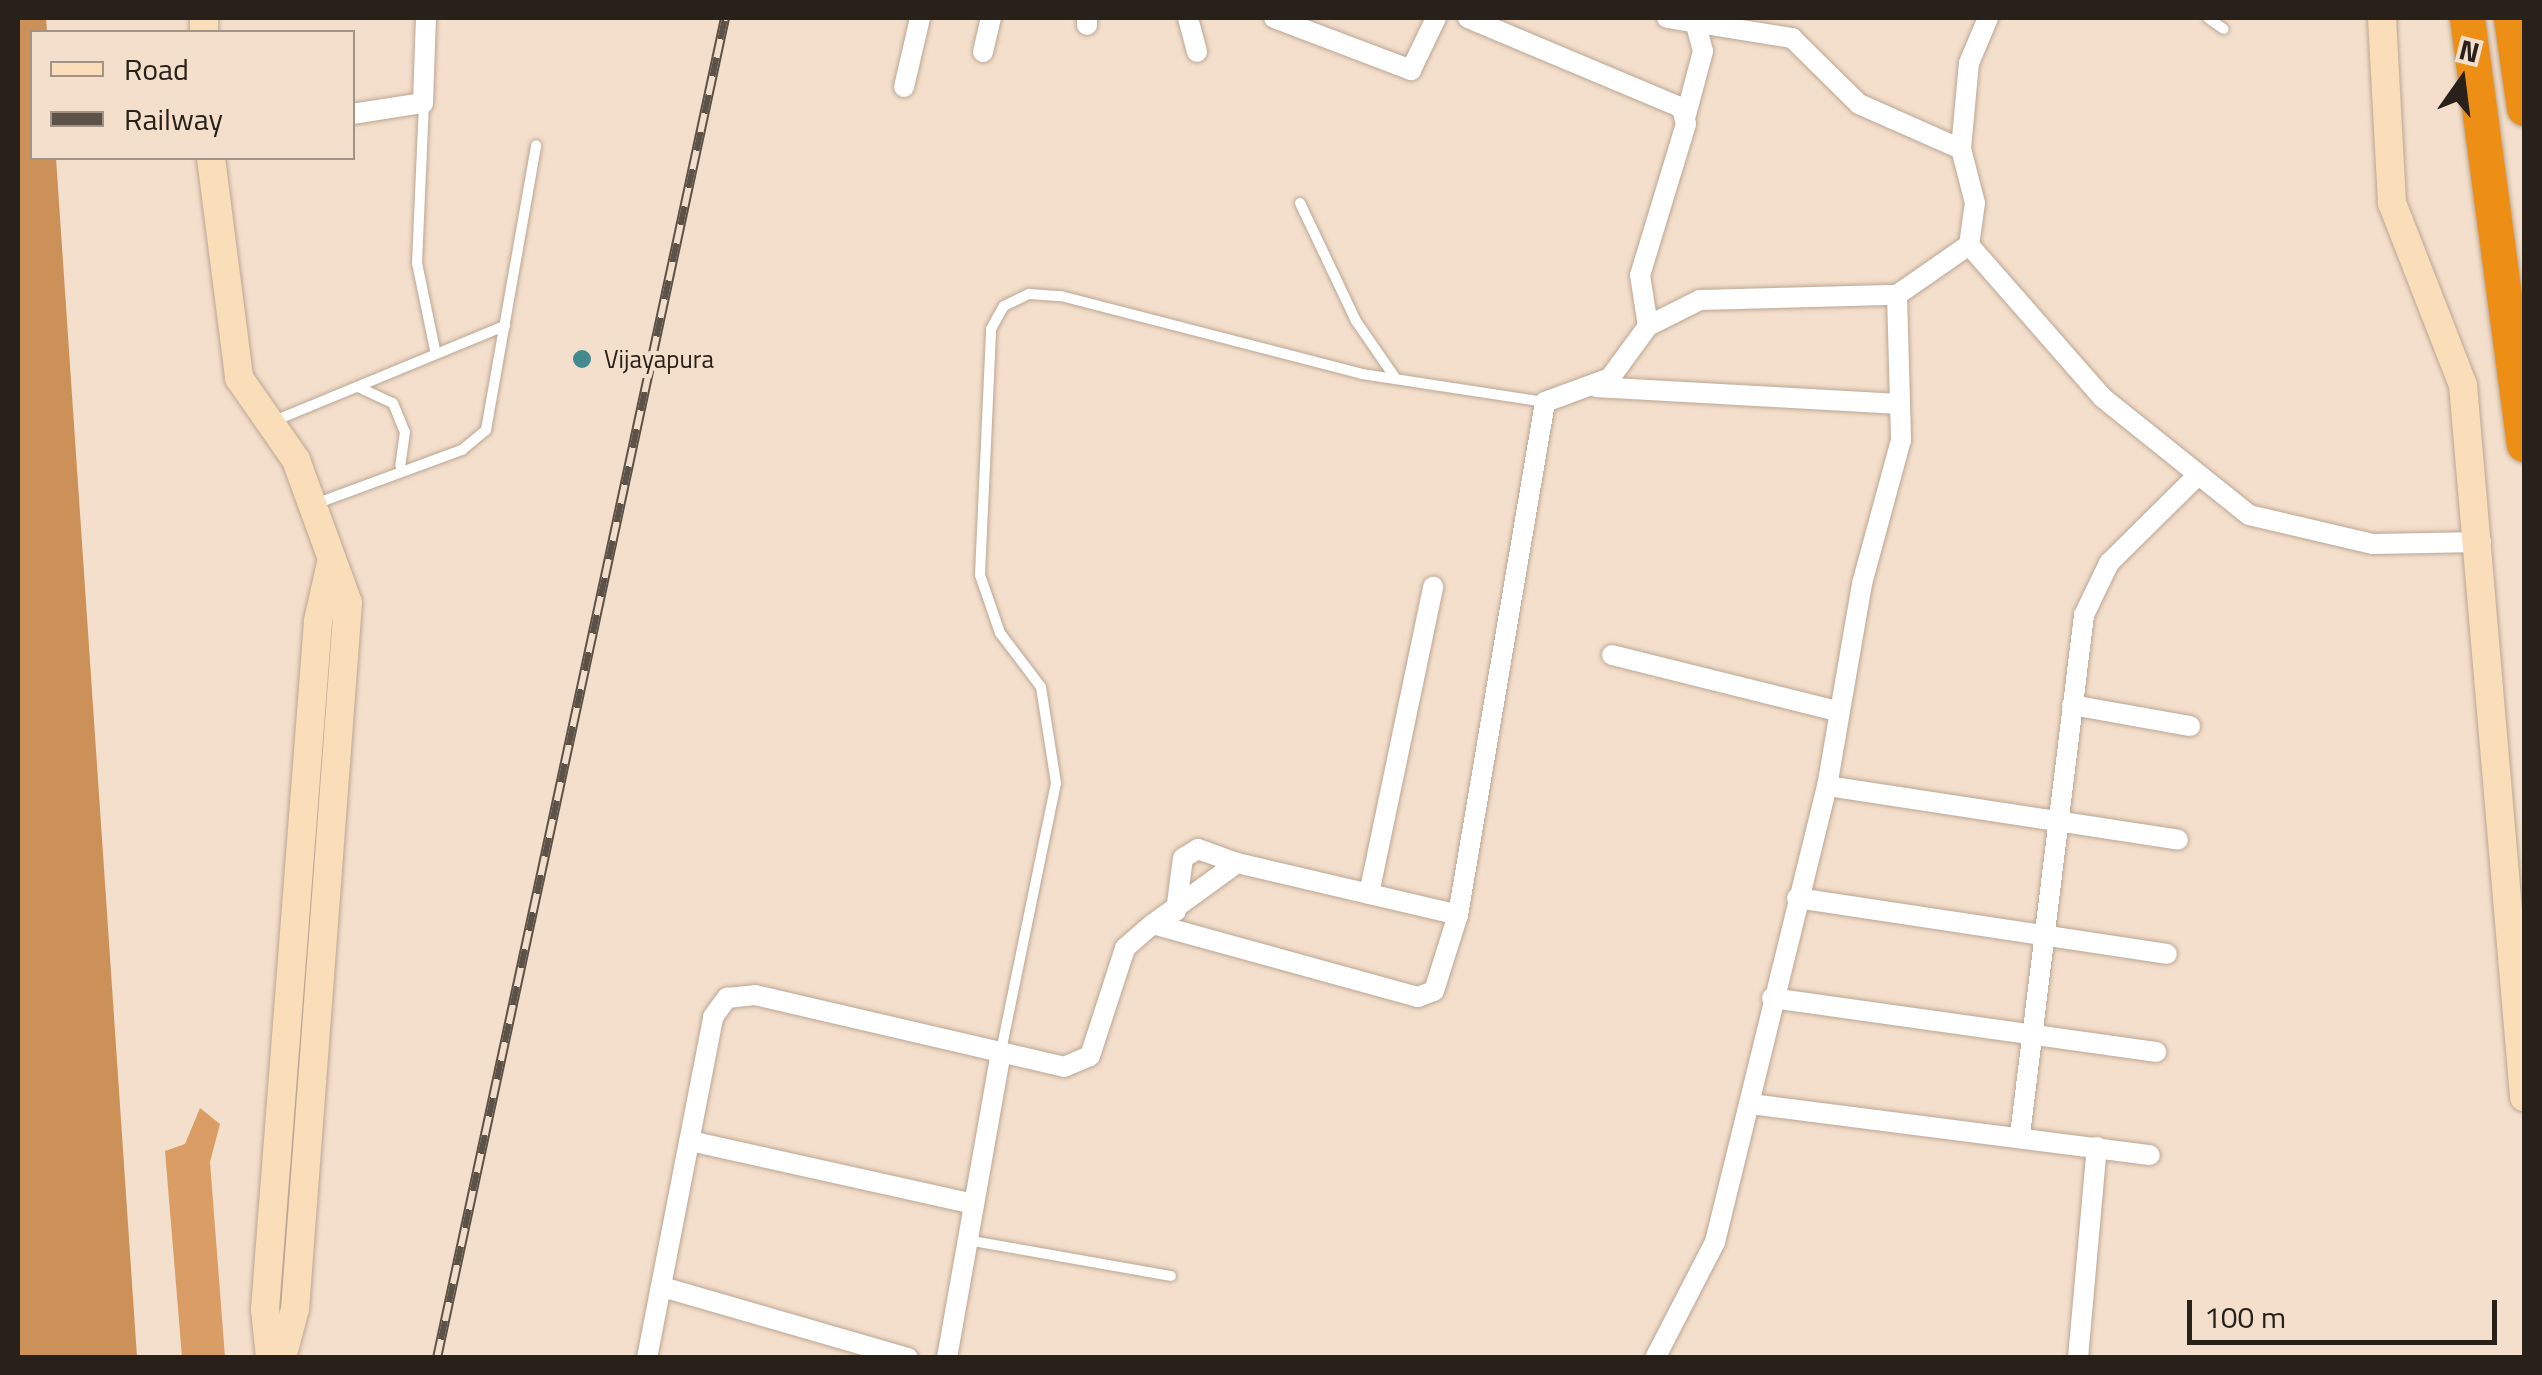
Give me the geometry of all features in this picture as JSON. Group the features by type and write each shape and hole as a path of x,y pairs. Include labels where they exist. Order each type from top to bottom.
{"highway":[{"path":"2467,18 2524,444"},
{"path":"2511,18 2524,108"}],"street":[{"path":"355,114 424,103 426,18"},
{"path":"904,87 920,18"},
{"path":"984,52 991,18"},
{"path":"1188,18 1197,52"},
{"path":"1274,18 1411,70 1436,18"},
{"path":"1468,18 1686,115"},
{"path":"1667,18 1792,38 1859,104 1961,149"},
{"path":"1153,924 1418,997 1442,982 1458,915 1545,402 1594,386 1624,367 1648,326 1700,300 1897,295 1969,245 1975,203 1961,149 1969,63 1988,18"},
{"path":"2382,18 2392,203 2463,385 2481,542 2524,1097"},
{"path":"1648,326 1640,275 1703,51 1695,21"},
{"path":"210,160 226,326 239,378 273,422 348,603 295,1309 282,1358"},
{"path":"1969,245 2103,398 2194,479 2249,515 2304,532 2373,544 2481,542"},
{"path":"1655,1358 1700,1284 1751,1104 1772,998 1827,786 1836,711 1896,463 1897,295"},
{"path":"1594,386 1899,404"},
{"path":"2020,1135 2054,822 2092,588 2194,479"},
{"path":"270,1358 266,1309 318,620 330,563"},
{"path":"1369,894 1433,587"},
{"path":"1612,655 1836,711"},
{"path":"2072,704 2190,726"},
{"path":"1827,786 2178,840"},
{"path":"1184,932 1174,906 1183,858 1198,849 1237,863 1458,915"},
{"path":"647,1358 714,1017 727,998 755,995 1081,1065 1125,948 1174,906 1237,863"},
{"path":"1797,898 2166,954"},
{"path":"1772,998 2156,1052"},
{"path":"946,1358 1002,1051"},
{"path":"1751,1104 2020,1135 2150,1155"},
{"path":"690,1141 974,1204"},
{"path":"2078,1358 2097,1146"},
{"path":"662,1287 908,1358"}],"lane":[{"path":"2208,18 2224,29"},
{"path":"424,103 416,263 434,350"},
{"path":"311,506 400,466 478,442 505,326 536,145"},
{"path":"1300,203 1356,321 1396,378"},
{"path":"1002,1051 1056,783 1041,687 1000,632 980,575 991,329 1004,306 1029,294 1061,296 1396,378 1545,402"},
{"path":"273,422 434,350 505,326"},
{"path":"358,387 393,404 405,432 400,466"},
{"path":"968,1240 1171,1276"}],"shaded area":[{"path":"18,18 46,18 47,30 30,30 30,160 56,160 137,1357 18,1357"},
{"path":"200,1108 220,1124 210,1162 225,1357 182,1357 165,1151 185,1144"}],"railway":[{"path":"437,1358 725,18"}],"place":[{"name":"Vijayapura","path":"582,359"}]}
